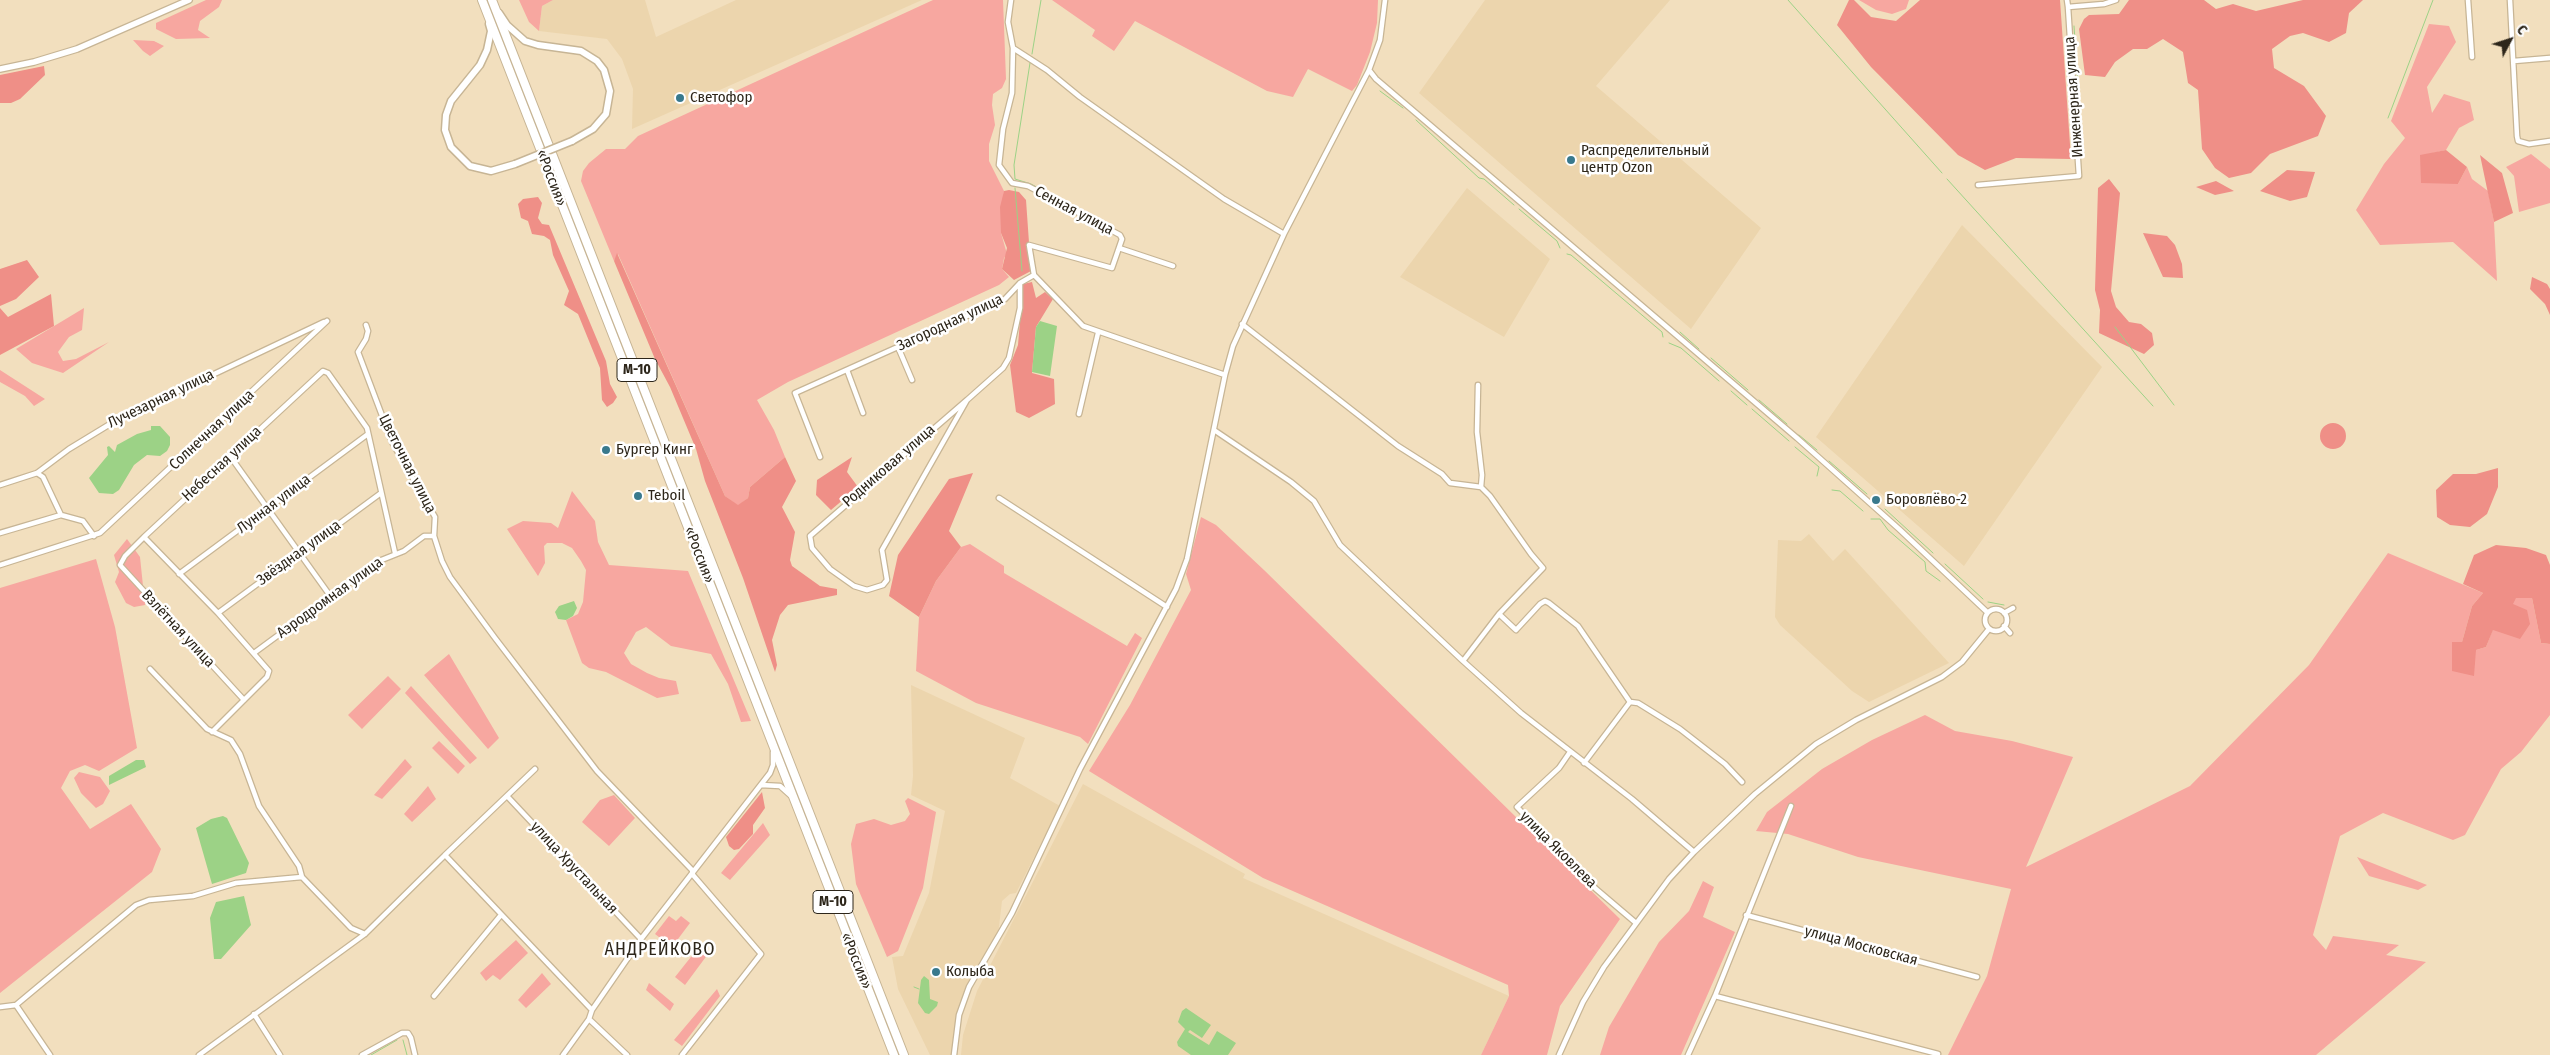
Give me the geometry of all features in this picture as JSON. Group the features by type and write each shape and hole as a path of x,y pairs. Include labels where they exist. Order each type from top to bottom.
{"highway":[{"name":"«Россия»","path":"482,0 791,796 894,1055"},
{"name":"«Россия»","path":"494,3 904,1053"}],"main road":[{"path":"0,69 34,62 77,49 189,0"},
{"path":"486,11 490,31 487,50 480,65 448,108 445,122 446,135 454,151 470,166 491,171 572,142 593,129 606,114 610,91 604,70 597,61 581,51 538,45 519,37 507,26 494,3"}],"street":[{"path":"1011,0 1008,22 1013,48 1040,64 1080,97 1224,199 1284,234"},
{"path":"954,1055 959,1015 969,987 1012,913 1080,769 1167,607 1187,559 1225,375 1242,324 1284,234 1369,70 1380,40 1385,0"},
{"name":"Инженерная улица","path":"1978,185 2079,176 2067,0"},
{"path":"2068,7 2104,4 2116,0"},
{"path":"2468,0 2472,57"},
{"path":"2510,0 2518,141 2529,144 2550,140"},
{"name":"Сенная улица","path":"1013,48 1012,93 998,159 999,164 1012,183 1028,186 1120,235 1122,239 1112,268 1029,245 1034,275"},
{"path":"2514,61 2550,58"},
{"path":"1369,70 1376,79 1797,438 1899,528 1987,612"},
{"path":"2079,176 2079,183"},
{"path":"1119,248 1173,266"},
{"path":"1034,275 1072,318 1082,326 1225,375"},
{"name":"Загородная улица","path":"820,457 795,393 1005,298 1020,283 1034,275"},
{"name":"Родниковая улица","path":"967,400 882,550 888,578 886,582 867,590 837,575 822,562 812,548 809,539 812,533 1003,368 1009,358 1020,308 1020,283"},
{"name":"Лучезарная улица","path":"0,485 37,473 69,449 115,421 327,321"},
{"name":"Солнечная улица","path":"0,565 94,536 112,523 327,321"},
{"path":"1242,324 1398,446 1442,474 1450,483 1481,486"},
{"name":"Цветочная улица","path":"366,325 368,330 366,339 358,352 392,442 435,517 434,536 442,561 450,577 494,638 597,771 692,870 693,875 761,954 682,1055"},
{"path":"1079,414 1098,333"},
{"path":"898,347 912,380"},
{"path":"847,370 863,413"},
{"name":"Небесная улица","path":"125,556 319,374 325,371 328,373 367,428 368,434"},
{"path":"1463,661 1499,614 1543,568 1481,486 1482,475 1477,432 1478,385"},
{"path":"1214,430 1292,482 1314,501 1340,545 1463,661 1521,713 1632,799 1694,852"},
{"path":"368,434 394,553"},
{"name":"Лунная улица","path":"179,574 368,434"},
{"path":"230,456 331,597"},
{"path":"37,473 43,477 61,514"},
{"name":"Звёздная улица","path":"218,613 381,493"},
{"path":"999,498 1167,607"},
{"path":"0,533 61,514 83,521 94,536"},
{"name":"Аэродромная улица","path":"254,653 379,562 394,553 404,551 424,536 434,536"},
{"path":"144,537 268,668 270,674 212,732"},
{"name":"Взлётная улица","path":"125,556 120,565 122,570 244,700"},
{"path":"1499,614 1516,630 1540,604 1545,601 1549,603 1578,626 1630,702 1638,703 1680,730 1725,764 1742,782"},
{"path":"2004,613 2013,608"},
{"path":"1997,609 2004,613 2006,620 2004,626 1998,630 1989,628 1985,622 1987,612 1997,609"},
{"path":"2004,626 2010,633"},
{"path":"1559,1055 1582,1002 1604,967 1669,879 1694,852 1755,794 1806,752 1856,720 1942,677 1962,662 1989,628"},
{"path":"150,669 212,732 231,740 237,748 259,806 298,866 302,877 351,928 365,934"},
{"path":"1584,763 1630,702"},
{"path":"563,1055 641,939 693,875 772,769 773,748"},
{"name":"улица Яковлева","path":"1570,752 1559,768 1516,807 1596,889 1636,923"},
{"path":"200,1055 365,934 535,768"},
{"path":"760,785 780,786 791,796"},
{"name":"улица Хрустальная","path":"507,796 641,939"},
{"path":"1688,1055 1715,996 1791,806"},
{"path":"445,855 592,1010"},
{"path":"0,1007 16,1005 136,906 149,900 193,896 236,883 302,877"},
{"path":"434,996 501,915"},
{"name":"улица Московская","path":"1746,915 1977,977"},
{"path":"1715,996 1938,1054"},
{"path":"16,1005 50,1055"},
{"path":"254,1014 280,1055"},
{"path":"589,1019 628,1055"},
{"path":"362,1055 402,1033 408,1033 415,1055"}],"shaded area":[{"path":"206,0 222,0 219,7 200,21 198,30 210,38 176,39 156,29 156,23"},
{"path":"519,0 553,0 542,6 539,31 529,22"},
{"path":"553,0 645,0 656,37 736,0 922,0 632,129 633,89 622,59 607,39 539,31 542,6"},
{"path":"933,0 1003,0 1006,79 1002,88 993,94 992,105 995,125 989,144 989,161 1004,191 1001,233 1007,254 1004,258 1002,269 1009,277 999,285 788,382 757,400 774,430 785,457 750,487 748,498 738,506 725,496 618,254 614,261 581,181 583,171 589,163 606,149 625,149 638,136"},
{"path":"1052,0 1378,0 1377,23 1370,52 1357,85 1352,91 1308,69 1293,97 1267,91 1135,21 1114,51 1092,36 1095,30"},
{"path":"1485,0 1670,0 1596,86 1761,228 1691,329 1419,93"},
{"path":"1849,0 1854,0 1871,17 1896,21 1920,0 2060,0 2071,159 2016,158 1985,170 1958,155 1871,67 1837,25"},
{"path":"1859,0 1909,0 1906,9 1892,14 1876,10"},
{"path":"2129,0 2204,0 2216,9 2233,4 2256,11 2303,0 2363,0 2349,13 2346,33 2329,42 2303,33 2290,36 2272,49 2274,68 2304,86 2326,116 2318,136 2270,154 2251,173 2229,178 2215,168 2202,149 2198,90 2188,83 2183,52 2163,39 2147,49 2133,49 2115,62 2105,77 2085,75 2079,29 2084,19 2089,15 2119,14"},
{"path":"2429,24 2449,26 2456,42 2427,87 2432,113 2444,94 2470,102 2474,120 2459,128 2446,150 2420,156 2458,184 2467,167 2472,179 2488,191 2494,222 2497,281 2453,242 2380,245 2356,210 2384,164 2405,138 2391,121"},
{"path":"133,40 154,41 164,46 150,56"},
{"path":"44,66 45,75 20,99 11,103 0,103 0,75"},
{"path":"2446,150 2467,167 2458,184 2421,183 2420,155"},
{"path":"2531,154 2550,169 2550,203 2519,212 2514,176 2506,167"},
{"path":"2480,155 2502,173 2513,213 2494,222"},
{"path":"2287,170 2315,172 2307,197 2290,201 2260,191"},
{"path":"2109,179 2120,193 2111,291 2116,307 2129,322 2141,324 2152,333 2154,345 2144,354 2099,333 2100,310 2095,290 2098,188"},
{"path":"2216,181 2234,191 2215,195 2196,187"},
{"path":"1467,188 1550,259 1504,337 1400,277"},
{"path":"1004,191 1019,192 1026,200 1031,271 1014,280 1002,269 1007,248 1001,233 1000,207"},
{"path":"538,197 542,203 538,218 542,224 549,225 606,361 610,384 617,397 607,407 602,400 600,368 578,314 564,305 569,291 553,255 550,240 544,236 532,234 528,221 521,218 518,204 523,199"},
{"path":"1962,225 2102,367 1964,566 1816,437"},
{"path":"2143,233 2167,236 2175,245 2182,264 2183,278 2163,277"},
{"path":"617,253 725,496 738,505 748,498 750,487 785,457 796,481 782,507 795,532 790,560 792,566 820,586 837,589 837,595 788,605 780,615 772,640 777,665 775,672 743,578 705,481 696,449 670,387 655,359 614,261"},
{"path":"27,260 39,277 16,299 0,306 0,269"},
{"path":"2532,277 2547,284 2550,289 2550,315 2545,304 2530,289"},
{"path":"1032,282 1036,298 1045,292 1053,299 1036,327 1032,373 1054,379 1055,404 1029,418 1016,412 1010,365 1018,345 1023,284"},
{"path":"51,294 54,326 0,355 0,308 8,317"},
{"path":"84,308 82,330 69,337 58,352 63,361 76,359 109,342 63,373 32,363 16,349"},
{"path":"1040,321 1057,326 1050,376 1032,372 1036,327"},
{"path":"0,370 45,399 34,406 25,396 0,382"},
{"path":"2333,423 2342,427 2346,436 2342,445 2333,449 2324,445 2320,436 2324,427"},
{"path":"151,426 160,426 170,437 170,445 167,451 160,456 147,455 134,465 119,490 113,494 99,493 89,478 108,455 107,447 109,446 115,452 117,445 137,434 151,430"},
{"path":"852,457 847,472 858,487 831,510 816,495 817,480"},
{"path":"2498,468 2498,487 2487,514 2470,527 2450,525 2437,517 2436,490 2453,474 2476,474"},
{"path":"973,473 949,531 961,547 936,581 919,617 889,596 898,555 949,479"},
{"path":"572,491 595,521 598,542 609,565 688,571 751,721 741,722 728,684 711,654 671,646 646,627 636,632 624,653 631,664 647,673 659,678 676,681 679,694 657,698 606,672 589,668 582,663 566,620 578,614 583,602 586,570 581,561 572,548 562,543 547,543 544,546 545,563 538,576 507,529 523,521 551,523 558,528"},
{"path":"1201,517 1216,525 1264,570 1620,919 1560,1006 1547,1055 1481,1055 1509,996 1508,985 1263,878 1089,771 1130,705 1191,590 1186,574"},
{"path":"1809,534 1833,561 1845,549 1949,663 1869,702 1852,691 1780,625 1775,617 1778,540 1801,541"},
{"path":"127,539 140,557 145,605 134,607 126,603 115,582 119,572 114,555"},
{"path":"970,544 1004,566 1004,573 1127,646 1135,633 1142,638 1088,744 1080,737 976,703 916,671 919,617 936,581 961,547"},
{"path":"2496,545 2526,548 2546,555 2550,565 2550,644 2541,643 2532,598 2516,598 2513,604 2527,610 2530,624 2520,639 2493,630 2486,647 2476,650 2474,676 2452,671 2452,642 2462,642 2472,606 2483,593 2463,584 2474,555"},
{"path":"2388,553 2483,593 2472,606 2462,642 2476,650 2486,647 2493,629 2516,597 2532,598 2541,643 2550,644 2550,715 2521,752 2501,769 2465,835 2453,840 2383,813 2340,836 2313,935 2326,950 2333,936 2399,945 2386,955 2426,962 2316,1055 1948,1055 1987,976 2011,889 1858,857 1788,834 1756,831 1767,812 1822,769 1872,740 1925,715 1955,731 2012,741 2073,757 2026,867 2190,786 2309,665"},
{"path":"96,559 115,627 137,748 99,771 85,765 70,771 61,788 90,829 131,804 161,849 152,872 0,993 0,588"},
{"path":"574,601 577,608 573,616 566,620 558,619 555,612 559,606"},
{"path":"449,654 499,738 488,749 424,675"},
{"path":"388,676 401,689 362,729 348,715"},
{"path":"911,685 1025,738 1010,778 1060,806 1016,893 1010,894 1002,901 998,935 969,987 961,1014 955,1055 930,1055 898,989 892,957 903,956 929,893 945,811 911,795 913,776"},
{"path":"411,686 477,758 470,764 405,693"},
{"path":"439,741 465,766 458,774 432,748"},
{"path":"405,759 412,767 382,799 374,795"},
{"path":"136,760 144,760 146,767 109,785 109,776"},
{"path":"79,772 100,777 110,791 103,804 96,808 81,793 74,778"},
{"path":"1083,784 1245,874 1243,878 1509,996 1481,1055 961,1055 963,1035 977,991"},
{"path":"428,786 436,799 412,822 404,814"},
{"path":"762,792 765,808 753,825 753,834 739,849 734,850 729,846 726,837"},
{"path":"614,795 635,818 609,846 582,822 600,800"},
{"path":"908,798 936,812 923,888 898,951 887,957 856,884 851,844 856,824 874,819 891,825 905,821 910,814 905,801"},
{"path":"223,816 227,818 249,863 246,873 212,884 196,828 211,819"},
{"path":"763,823 770,835 730,880 721,873"},
{"path":"2357,857 2427,885 2418,890 2369,876"},
{"path":"1703,881 1714,887 1703,917 1735,932 1681,1055 1600,1055 1609,1027 1659,942 1689,911"},
{"path":"244,896 251,925 221,959 214,959 210,918 216,902"},
{"path":"669,916 676,921 681,916 690,923 672,947 655,934"},
{"path":"516,940 528,953 500,980 493,975 486,981 480,973"},
{"path":"702,947 708,954 685,985 675,977 698,948"},
{"path":"542,973 551,984 526,1008 518,1000"},
{"path":"924,976 929,980 930,999 938,1002 937,1006 929,1014 925,1013 918,1003 921,980"},
{"path":"649,983 674,1004 670,1011 646,990"},
{"path":"717,989 720,996 682,1046 674,1040"},
{"path":"1186,1008 1211,1025 1202,1038 1190,1030 1188,1032 1209,1045 1217,1031 1236,1043 1228,1055 1191,1055 1178,1046 1177,1042 1185,1029 1178,1022 1182,1011"}],"waterway":[{"path":"1032,54 1041,0"},
{"path":"1788,0 1942,173"},
{"path":"2388,118 2433,0"},
{"path":"2074,26 2080,115"},
{"path":"1030,63 1014,165 1015,179 1031,184 1066,203"},
{"path":"1380,91 1403,108"},
{"path":"1416,120 1479,178 1484,179 1514,205"},
{"path":"1947,179 2153,406"},
{"path":"1015,188 1022,271"},
{"path":"1519,209 1557,241 1560,248"},
{"path":"1567,254 1571,255 1662,332 1663,337"},
{"path":"2115,327 2174,405"},
{"path":"1680,332 1699,349"},
{"path":"1669,343 1681,348 1719,381"},
{"path":"1711,358 1748,390"},
{"path":"1731,391 1747,405"},
{"path":"1759,400 1787,424"},
{"path":"1752,409 1789,441"},
{"path":"1799,435 1817,450"},
{"path":"1795,447 1819,467 1817,476"},
{"path":"1829,461 1867,494"},
{"path":"1832,490 1840,491 1863,511"},
{"path":"1885,509 1933,553"},
{"path":"1871,519 1880,519 1888,530 1925,562 1926,571 1940,581"},
{"path":"1945,564 1983,599"},
{"path":"1988,602 2004,605"},
{"path":"914,987 919,989"},
{"path":"371,1055 397,1040"},
{"path":"403,1040 407,1055"}],"place":[{"name":"Светофор","path":"680,98"},
{"name":"Распределительный центр Ozon","path":"1571,160"},
{"name":"Бургер Кинг","path":"606,450"},
{"name":"Teboil","path":"638,496"},
{"name":"Боровлёво-2","path":"1876,500"},
{"name":"Колыба","path":"936,972"}],"district":[{"name":"АНДРЕЙКОВО","path":"660,950"}]}
